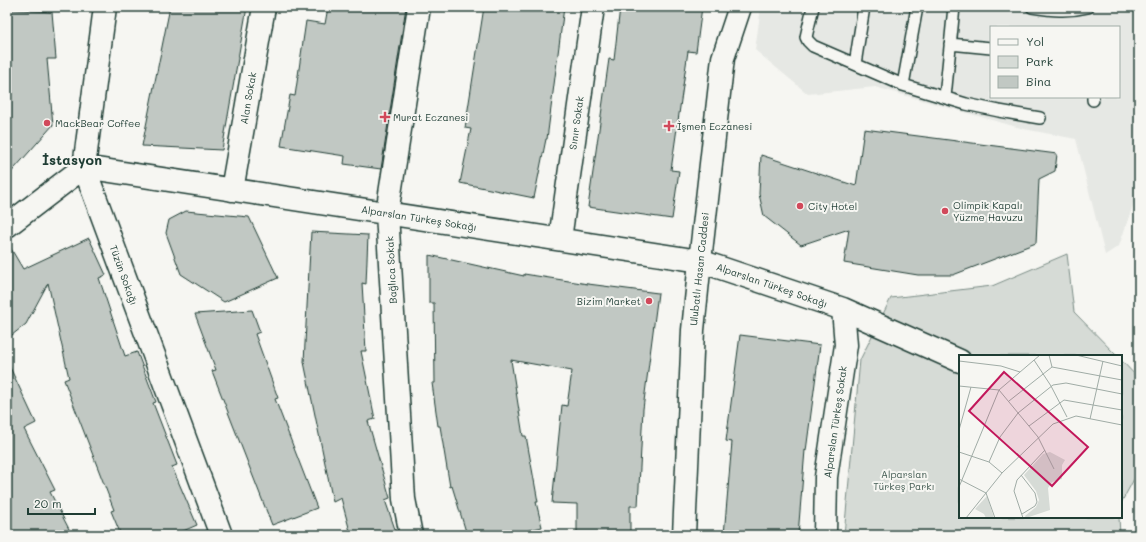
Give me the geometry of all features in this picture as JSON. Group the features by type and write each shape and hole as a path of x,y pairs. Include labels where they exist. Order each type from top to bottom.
{"street":[{"name":"Tüzün Sokağı","path":"105,7 84,167 221,535"},
{"name":"Alan Sokak","path":"232,190 264,7"},
{"name":"Bağlıca Sokak","path":"411,535 404,499 388,213 419,7"},
{"name":"Sınır Sokak","path":"560,239 593,7"},
{"name":"Ulubatlı Hasan Caddesi","path":"684,535 693,330 700,261 723,58 740,7"},
{"name":"Alparslan Türkeş Sokağı","path":"84,167 700,261 843,309 959,361"},
{"path":"7,226 84,167"},
{"name":"Alparslan Türkeş Sokak","path":"825,535 826,477 846,345 843,309"}],"lane":[{"path":"813,7 806,32 808,41 813,46 903,85 979,107 1040,118"},
{"path":"855,64 864,7"},
{"path":"903,85 917,7"},
{"path":"945,97 954,7"},
{"path":"1032,7 1055,11 1076,10 1088,7"},
{"path":"950,44 990,48"}],"shaded area":[{"path":"761,7 1139,7 1139,188 1119,246 1105,255 1076,139 1024,129 875,87 808,94 755,50"}],"green space":[{"name":"Alparslan Türkeş Parkı","path":"1067,254 1074,312 1116,355 959,355 959,518 1119,518 1120,535 844,535 860,360 891,298 992,286"},
{"path":"1122,361 1139,379 1139,470 1122,501"}],"building":[{"path":"170,7 247,7 222,150 142,146"},
{"path":"328,7 406,7 381,169 344,164 345,156 281,146 290,95 295,96 306,21 325,24"},
{"path":"484,7 564,7 547,139 534,198 460,183 471,129 465,128"},
{"path":"620,7 702,7 696,52 688,51 671,170 679,171 672,219 588,207 609,59 614,60"},
{"path":"7,9 52,12 56,59 47,59 53,125 7,177"},
{"name":"Olimpik Kapalı Yüzme Havuzu","path":"864,129 1057,154 1055,171 1039,179 1036,243 953,275 918,275 844,263 849,229 801,245 764,216 759,194 761,155 856,186"},
{"path":"186,211 249,217 278,278 224,302 181,274 166,233 169,220"},
{"path":"311,232 368,235 366,284 362,283 366,351 361,351 375,419 368,421 390,498 385,500 397,535 351,535 341,498 333,502 304,362"},
{"path":"89,238 106,275 99,278 125,356 137,352 156,402 153,403 177,465 172,467 197,525 174,535 121,535 111,511 114,510 64,380 69,378 48,283 26,324 7,339 7,242 23,269"},
{"path":"429,255 524,276 524,274 658,293 643,409 638,506 630,506 630,535 577,535 577,504 552,503 562,405 567,406 572,371 511,360 523,436 526,436 538,502 536,502 542,527 509,535 467,535 452,486 450,487 440,426 438,426 432,383 435,383 434,303 429,303"},
{"path":"252,310 260,332 255,334 278,398 275,399 317,508 272,525 212,371 216,370 195,314"},
{"path":"740,335 820,345 806,451 805,450 798,535 724,535 732,442 726,441"},
{"path":"7,361 36,423 24,429 55,490 50,492 72,535 7,535"}],"place":[{"name":"Murat Eczanesi","path":"385,117"},
{"name":"MackBear Coffee","path":"47,123"},
{"name":"İşmen Eczanesi","path":"669,126"},
{"name":"City Hotel","path":"800,206"},
{"name":"Olimpik Kapalı Yüzme Havuzu","path":"945,211"},
{"name":"Bizim Market","path":"649,301"}],"district":[{"name":"İstasyon","path":"72,160"}]}
